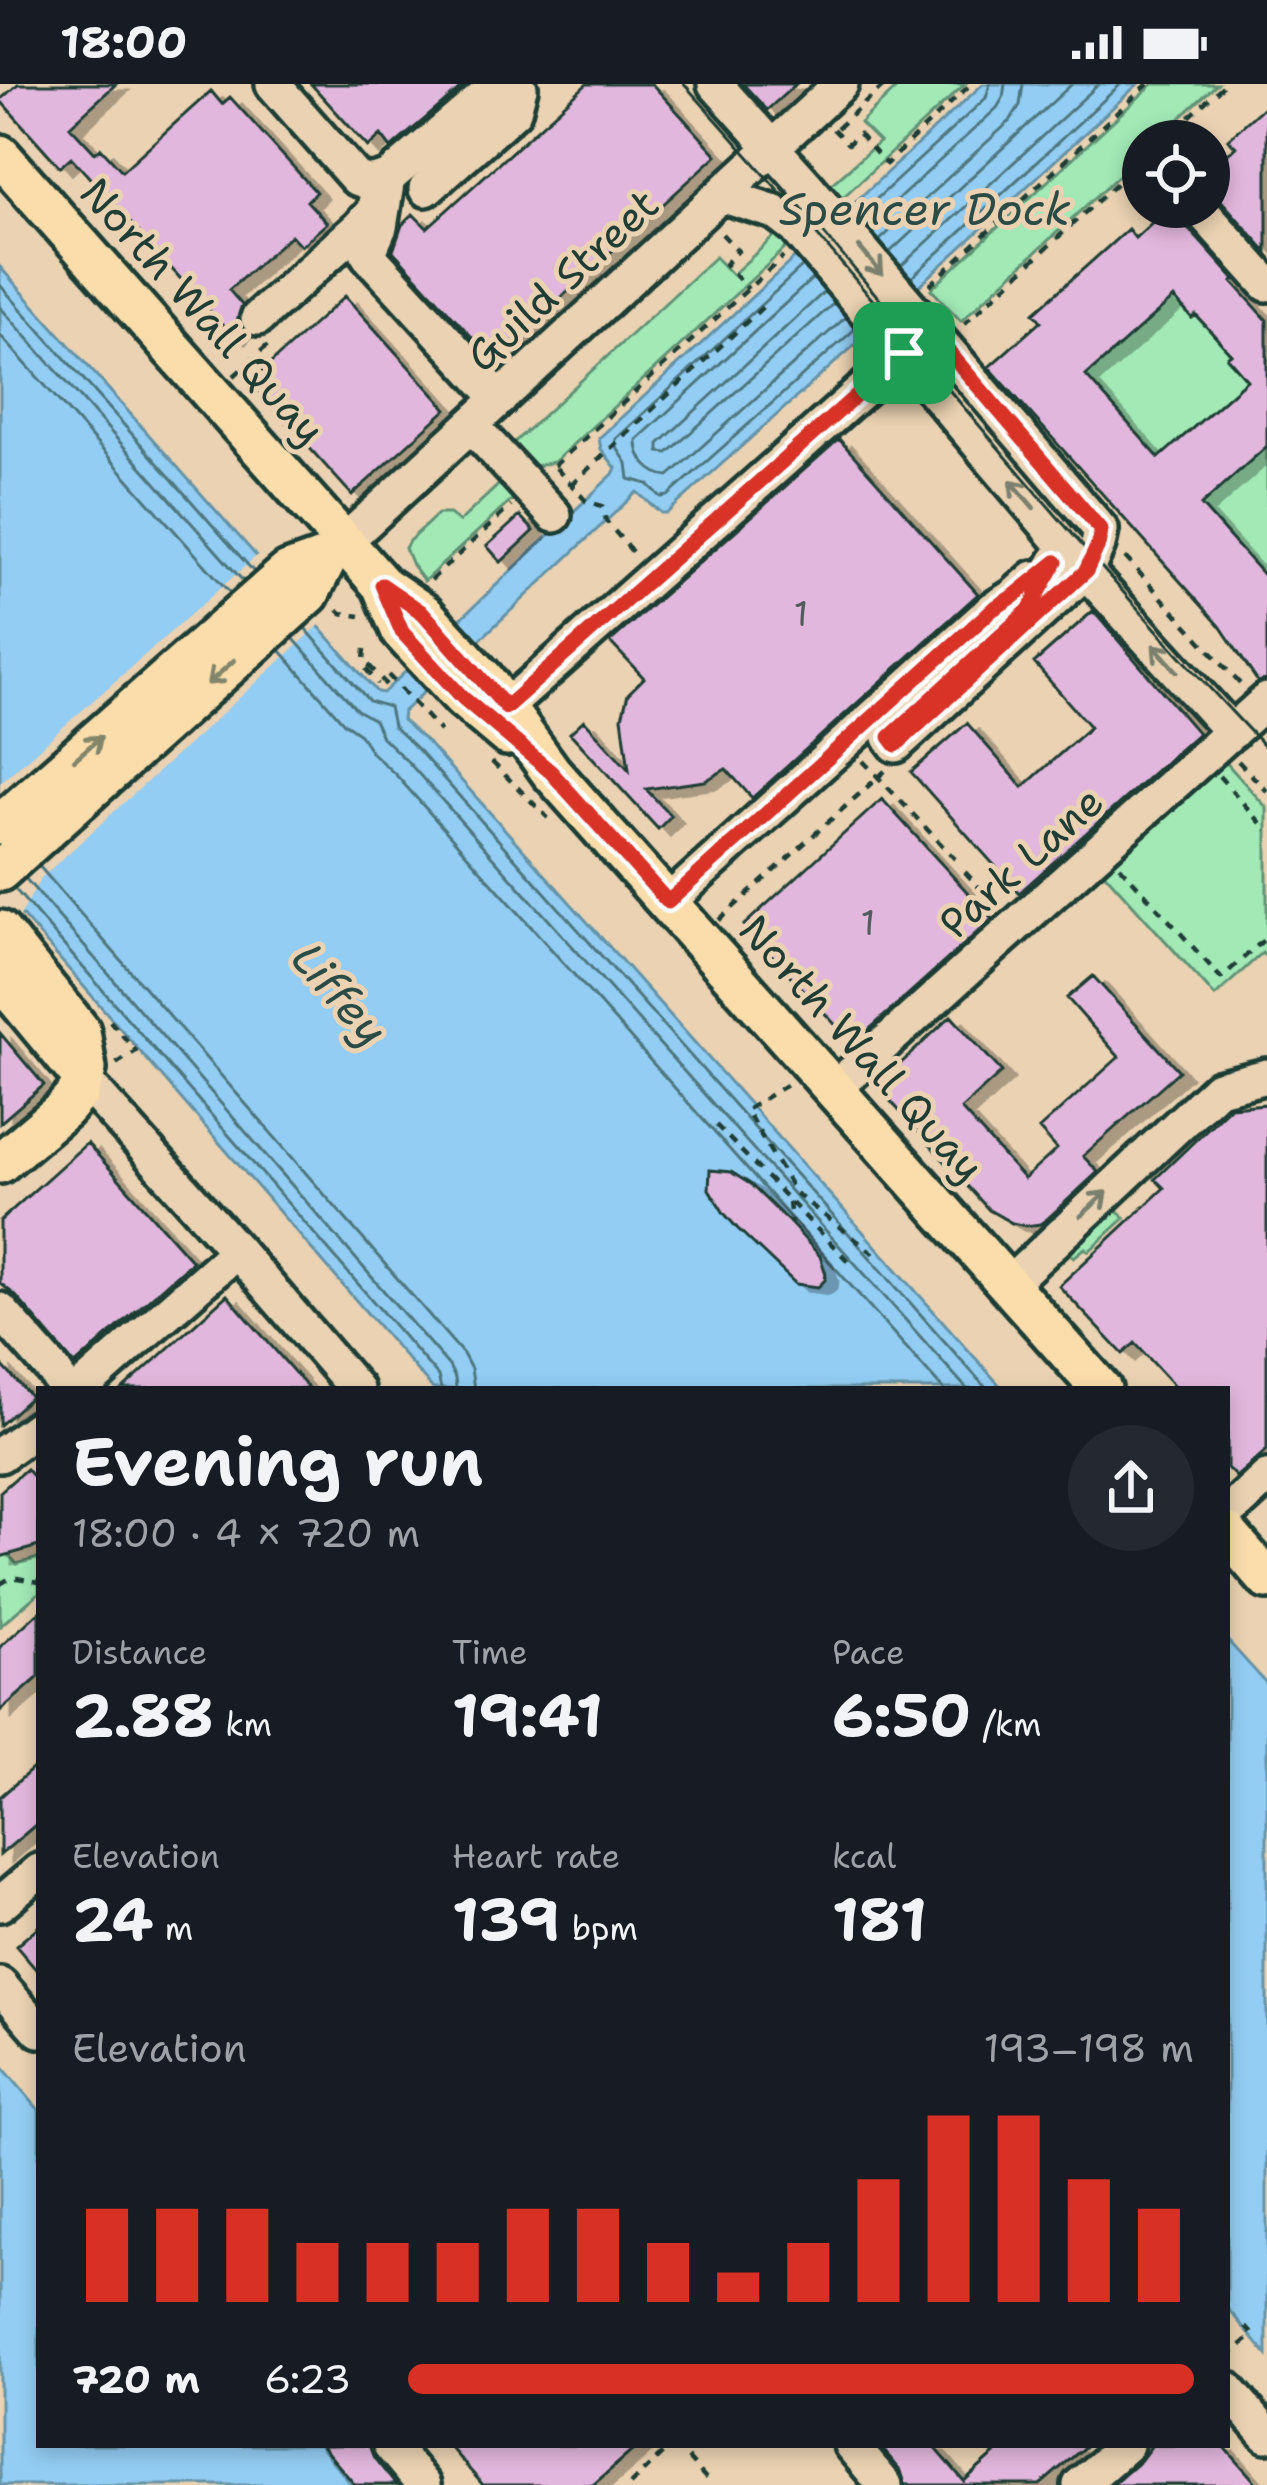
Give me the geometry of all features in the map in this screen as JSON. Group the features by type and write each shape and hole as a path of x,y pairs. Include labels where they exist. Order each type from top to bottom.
{"main road":[{"name":"North Wall Quay","path":"0,155 336,550 370,600 418,608 551,772 1098,1386"},
{"path":"0,872 309,590 336,550"},
{"path":"0,825 309,590"},
{"path":"0,931 80,1031 97,1074"},
{"path":"0,977 55,1041 97,1074"},
{"path":"0,1162 63,1110 97,1074"},
{"path":"1230,1536 1267,1579"}],"street":[{"path":"273,84 356,178 379,181"},
{"path":"255,314 376,208 379,181 446,118 499,84"},
{"path":"426,189 514,111 518,84"},
{"path":"668,902 993,609 1098,545 1101,530 934,316 822,204 715,84"},
{"name":"Guild Street","path":"336,550 841,84"},
{"path":"379,181 380,227 368,256 500,399"},
{"path":"721,195 775,212 791,240 898,347 1070,561 1247,728"},
{"path":"1217,228 1267,284"},
{"path":"484,695 934,316"},
{"path":"471,425 554,515"},
{"path":"902,733 1070,561"},
{"name":"Park Lane","path":"834,1089 1104,848 1247,728"},
{"path":"97,1074 353,1386"},
{"path":"1009,1284 1218,1088 1267,1076"},
{"path":"84,1386 237,1250"},
{"path":"0,1310 63,1386"},
{"path":"0,1455 19,1439 36,1433"},
{"path":"1230,1511 1267,1477"},
{"path":"0,1904 36,1874"},
{"path":"0,1985 36,2027"},
{"path":"1230,2392 1267,2435"},
{"path":"392,2448 422,2485"},
{"path":"854,2448 885,2485"},
{"path":"1080,2485 1123,2448"}],"path":[{"path":"886,84 833,129 848,144 859,134 886,164 971,84"},
{"path":"934,316 1148,84"},
{"path":"1185,120 1225,84"},
{"path":"934,316 1122,175"},
{"path":"722,234 738,250 725,264 748,289"},
{"path":"554,466 748,289 791,240"},
{"path":"571,485 767,302"},
{"path":"418,608 522,496 520,478"},
{"path":"586,501 602,506 606,520 634,554"},
{"path":"1101,530 1247,728 1267,791"},
{"path":"309,590 341,613 370,600"},
{"path":"365,649 364,660 385,682 381,686 366,669"},
{"path":"388,675 440,731"},
{"path":"1247,728 1267,830"},
{"path":"847,743 955,859"},
{"path":"1104,848 1221,978 1267,937"},
{"path":"965,872 1015,928"},
{"path":"97,1074 136,1051 102,1012"},
{"path":"792,1081 746,1110 795,1193 876,1255 880,1251"},
{"path":"716,1125 851,1264"},
{"path":"791,1224 789,1199 795,1193"},
{"path":"0,1584 12,1577 36,1581"},
{"path":"1230,2354 1252,2335 1241,2321"},
{"path":"630,2485 671,2448"},
{"path":"677,2448 712,2485"}],"green space":[{"path":"901,84 965,84 841,199 829,186 879,142 860,123"},
{"path":"1153,84 1217,84 1178,120 1122,120 1122,172 961,321 931,289"},
{"path":"778,233 789,245 554,462 525,468 507,449 715,257 732,275"},
{"path":"1186,287 1182,307 1192,318 1196,315 1231,354 1227,358 1239,371 1259,369 1159,458 1086,376"},
{"path":"1267,446 1267,579 1201,505"},
{"path":"507,477 515,486 514,498 424,581 405,548 409,541 438,514 450,514 459,522"},
{"path":"1222,758 1267,808 1267,958 1262,953 1215,996 1100,868"},
{"path":"1117,1210 1125,1218 1089,1251 1085,1248 1074,1257 1070,1253"},
{"path":"0,1546 17,1564 36,1559 36,1596 0,1626"}],"water":[{"name":"Liffey","path":"983,84 1138,84 917,288 932,307 881,353 866,335 667,513 637,492 403,712 402,720 428,743 1000,1386 430,1386 0,890 0,267 377,692 383,693 613,474 616,468 601,449 599,438"},
{"path":"1230,1643 1267,1684 1267,2355 1230,2312"},
{"path":"0,2064 36,2106 36,2448 321,2448 352,2485 0,2485"}],"pier":[{"path":"260,553 322,623 41,878 19,918 0,897 0,783"}],"building":[{"path":"18,84 116,84 70,126 95,153 101,148 122,171 211,91 222,104 230,97 316,192 307,201 327,223 301,246 291,235 229,290 242,305 237,321 241,329 233,337 71,157 60,167 0,100"},
{"path":"311,84 466,84 391,148 381,135 368,147"},
{"path":"587,84 652,84 717,155 493,360 393,251 402,225 413,214 427,228"},
{"path":"743,84 796,84 767,110"},
{"path":"1267,104 1267,252 1230,211 1230,152 1236,147 1230,137"},
{"name":"Spencer Dock","path":"1146,228 1188,228 1267,320 1267,446 1201,505 1267,579 1267,680 1258,682 1220,626 989,367 1041,321 1034,313 1128,229 1135,238","holes":["1174,298 1192,318 1196,315 1247,380 1159,458 1086,376"]},
{"path":"345,296 447,409 352,495 250,382"},
{"path":"839,439 978,594 752,798 726,769 705,781 646,789 671,816 658,829 570,733 584,720 629,770 622,717 628,694 644,678 610,642"},
{"path":"520,516 534,531 501,562 487,546"},
{"path":"1093,611 1198,733 1019,893 911,772 967,723 1023,787 1090,727 1034,663"},
{"path":"882,799 992,919 853,1044 744,925"},
{"path":"1093,976 1179,1071 1083,1156 1098,1172 1047,1219 1026,1226 1012,1223 989,1210 877,1086 951,1016 1002,1072 961,1109 1024,1179 1057,1149 1039,1129 1119,1057 1067,998"},
{"path":"0,1033 44,1085 0,1123"},
{"path":"1267,1104 1267,1450 1236,1477 1230,1471 1230,1386 1174,1386 1135,1343 1123,1354 1059,1286 1164,1188 1155,1179 1230,1107"},
{"path":"87,1143 192,1261 75,1365 0,1283 0,1221"},
{"path":"710,1170 731,1172 750,1184 791,1224 820,1256 826,1274 818,1287 796,1284 737,1228 709,1189"},
{"path":"227,1295 306,1386 126,1386"},
{"path":"0,1363 31,1397 0,1425"},
{"path":"26,1469 36,1481 36,1547 0,1557 0,1492"},
{"path":"36,1615 36,1680 0,1711 0,1647"},
{"path":"36,1766 36,1825 0,1855 0,1797"},
{"path":"36,1929 36,1969 16,1946"},
{"path":"324,2448 370,2448 396,2485 355,2485"},
{"path":"451,2448 636,2448 593,2485 483,2485"},
{"path":"882,2448 936,2448 964,2481 1002,2448 1083,2448 1040,2485 905,2485 901,2471"},
{"path":"1150,2448 1226,2448 1258,2485 1112,2485"}],"tram line":[{"path":"684,84 1118,586 1267,749"}],"route":[{"path":"930,330 1101,530 1098,545 1086,571 896,745 890,737 1029,610 1056,562 993,609 668,902 551,772 463,698 402,632 382,585 423,613 506,707 904,353 930,330"}]}
